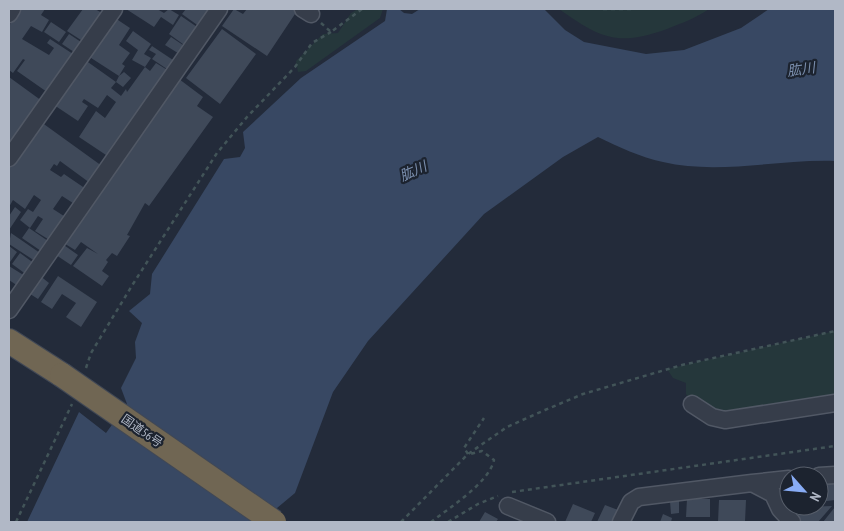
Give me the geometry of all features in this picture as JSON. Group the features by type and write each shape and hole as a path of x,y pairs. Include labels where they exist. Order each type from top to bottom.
{"highway":[{"name":"国道56号","path":"9,341 62,375 274,522"}],"street":[{"path":"9,14 12,9"},
{"path":"9,158 114,9"},
{"path":"9,310 219,9"},
{"path":"692,404 712,417 726,420 835,403"},
{"path":"621,522 631,502 639,497 779,480"},
{"path":"752,483 773,494 780,509 792,522"},
{"path":"507,497 548,522"}],"path":[{"path":"85,369 91,353 105,330 217,153 247,117 295,67 312,43 331,32 362,9"},
{"path":"603,9 631,9"},
{"path":"307,11 331,32"},
{"path":"400,522 468,454 507,427 583,394 682,365 835,331"},
{"path":"16,522 73,402"},
{"path":"468,454 464,448 484,418"},
{"path":"448,522 478,504 507,497 835,446"},
{"path":"431,522 457,503 488,474 493,466 494,460 482,451 468,454"}],"shaded area":[{"path":"358,9 383,9 380,18 306,71 298,72 296,61 323,34 338,33 351,13"},
{"path":"559,9 709,9 694,18 667,29 635,38 622,38 598,33"},
{"path":"835,331 835,403 728,419 692,404 686,394 686,383 673,378 667,369"}],"water":[{"name":"肱川","path":"387,9 399,9 404,13 412,14 420,9 544,9 565,30 584,42 646,54 684,50 741,28 769,9 835,9 835,161 727,167 684,166 646,157 598,137 563,157 484,214 368,341 333,392 295,493 277,508 275,522 27,522 79,412 106,433 127,404 121,388 136,358 135,342 142,323 129,311 150,294 152,274 224,159 240,157 245,148 243,132 301,78 385,21"}],"building":[{"path":"20,9 45,9 41,15 49,20 42,32 31,26 22,39 49,55 54,48 47,43 50,39 73,54 47,92 17,71 25,60 23,59 13,73 9,70 9,26"},
{"path":"83,9 95,9 102,13 84,42 67,31"},
{"path":"126,9 157,9 164,13 169,9 179,15 173,25 161,17 154,27"},
{"path":"186,9 214,9 200,27 182,14"},
{"path":"234,9 243,14 247,9 293,9 297,11 267,56 222,26"},
{"path":"181,16 200,29 187,47 169,34"},
{"path":"115,18 130,28 119,45 130,53 122,64 125,66 119,76 88,56"},
{"path":"51,22 66,32 59,42 44,32"},
{"path":"222,29 256,54 220,104 186,78"},
{"path":"133,31 151,44 144,54 151,58 145,67 132,60 138,50 126,41"},
{"path":"69,34 81,42 74,52 62,44"},
{"path":"171,37 186,47 181,55 165,45"},
{"path":"152,46 176,62 170,71 152,59 156,54 149,50"},
{"path":"85,60 116,82 111,88 121,96 126,89 127,92 145,67 150,71 156,63 169,71 109,157 79,137 96,111 105,118 116,102 107,95 98,108 84,99 82,102 88,106 78,121 54,105"},
{"path":"124,72 131,78 123,87 116,82"},
{"path":"9,77 42,101 9,150"},
{"path":"179,79 203,97 197,106 213,117 149,206 145,203 127,235 130,236 117,256 112,253 106,260 108,262 102,271 109,276 102,286 73,266 87,248 98,254 81,242 75,250 62,242 68,233 71,235 75,226"},
{"path":"41,122 102,166 90,183 60,161 57,166 54,164 50,170 61,177 64,174 86,189 76,205 62,196 53,209 67,218 51,241 35,231 43,219 38,216 30,228 20,220 28,209 33,212 41,200 34,195 25,209 13,200 9,207 9,167"},
{"path":"15,207 21,212 9,230 9,216"},
{"path":"29,228 48,241 41,251 22,238"},
{"path":"11,233 40,253 35,261 9,244"},
{"path":"61,243 78,255 71,265 53,253"},
{"path":"9,246 17,252 10,262 9,261"},
{"path":"20,253 35,264 27,275 12,264"},
{"path":"9,266 25,276 18,286 9,280"},
{"path":"39,275 49,283 38,299 27,292"},
{"path":"58,276 97,302 81,327 66,317 76,303 62,294 52,309 41,302"},
{"path":"835,480 835,500 829,501 829,481"},
{"path":"687,499 710,499 710,517 686,517"},
{"path":"719,500 746,500 745,522 718,522"},
{"path":"670,501 679,501 679,513 671,514"},
{"path":"573,504 595,513 591,522 565,522"},
{"path":"605,505 618,510 612,522 597,522"},
{"path":"835,507 835,522 823,522 829,516"},
{"path":"485,512 498,519 496,522 479,522"},
{"path":"663,514 672,518 671,522 660,522"},
{"path":"798,516 823,516 818,522 801,522 796,518"}]}
